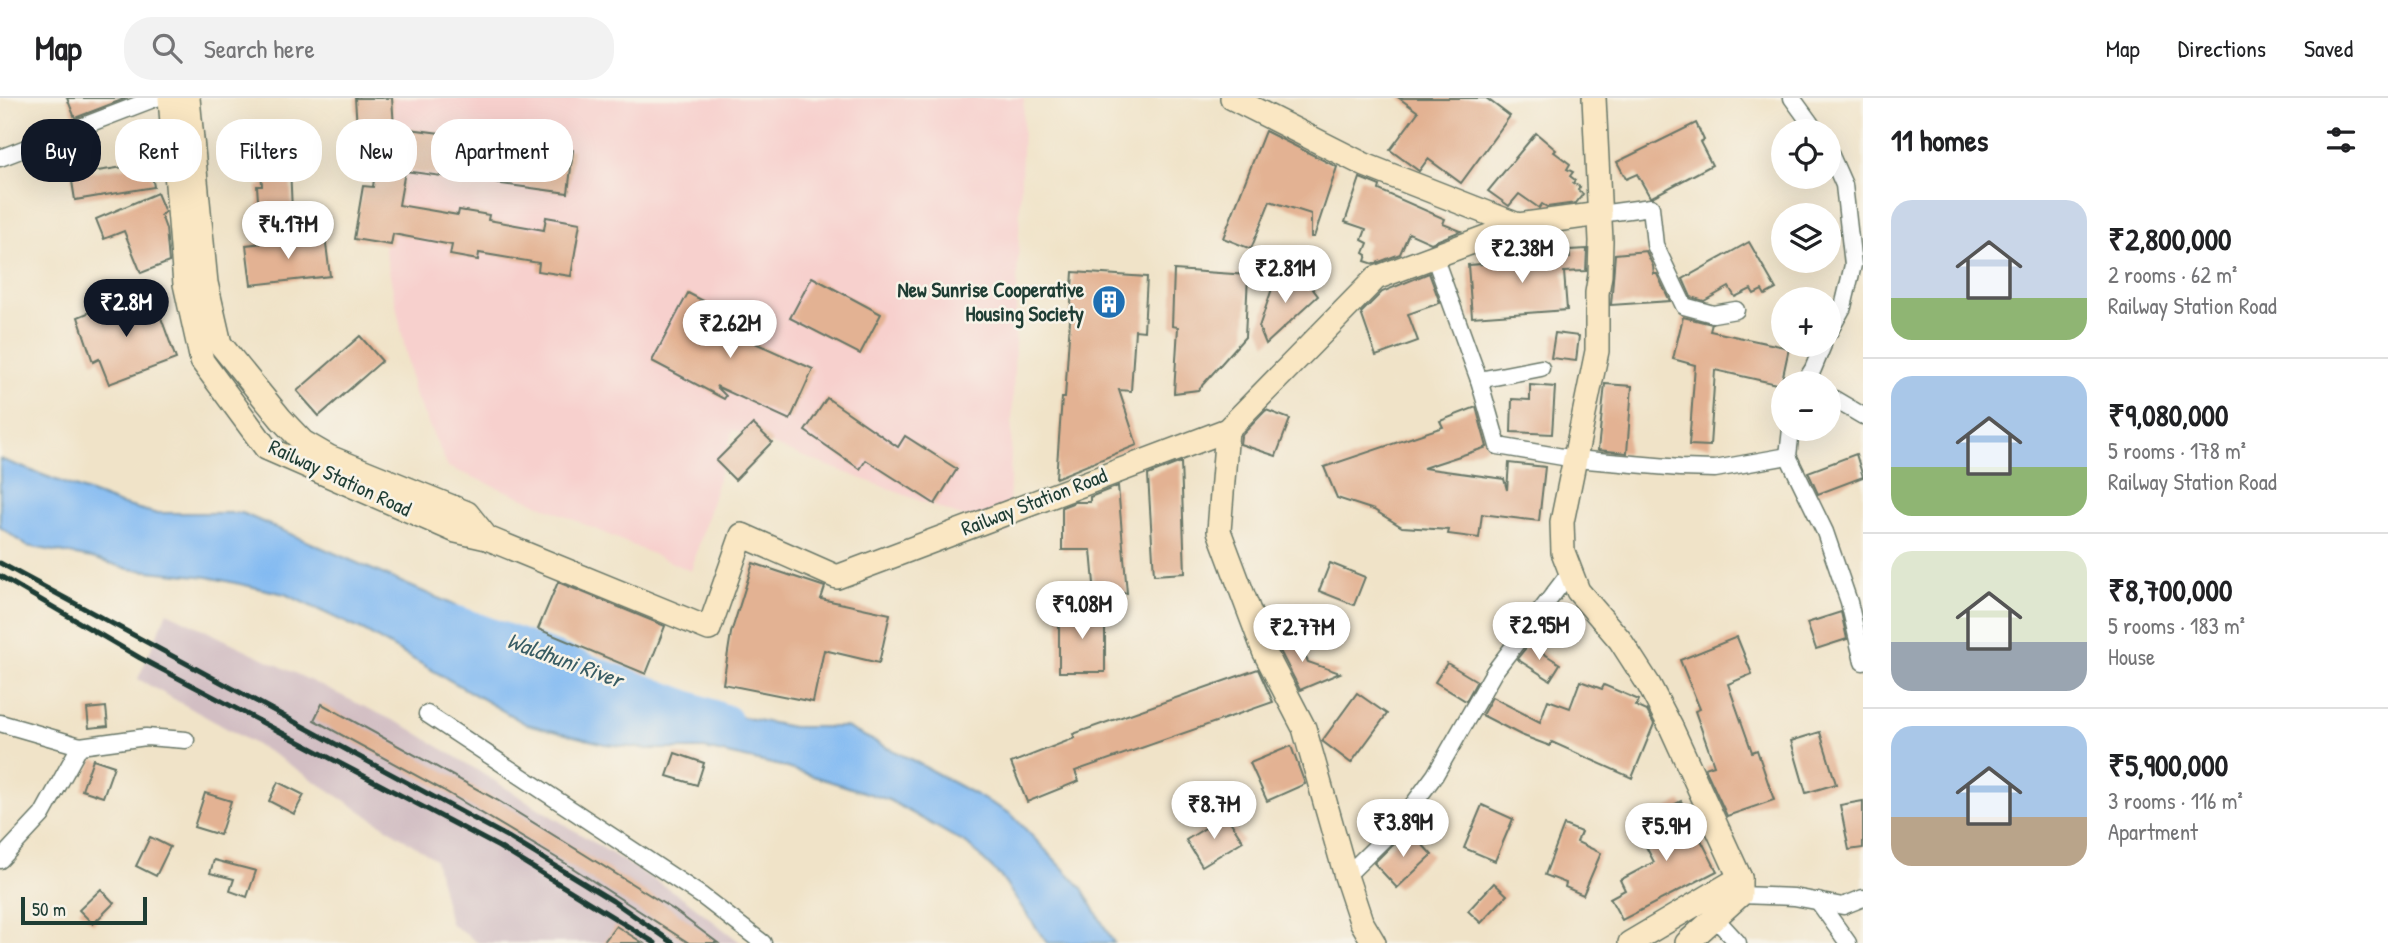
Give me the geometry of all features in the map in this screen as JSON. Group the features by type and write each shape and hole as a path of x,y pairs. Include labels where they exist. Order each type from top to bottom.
{"street":[{"path":"0,158 156,98"},
{"name":"Railway Station Road","path":"170,98 185,284 202,361 266,448 456,531 487,538 709,629 742,535 837,577 1227,430 1376,278 1518,225 1600,214"},
{"name":"Railway Station Road","path":"188,98 206,284 220,344 303,442 329,457 467,513 487,538"},
{"path":"1232,98 1365,165 1518,225"},
{"path":"1594,98 1600,214 1597,351 1562,522 1563,552 1578,591 1620,640 1649,685 1671,727 1740,886"},
{"path":"1791,98 1807,119"},
{"path":"1841,178 1853,265 1841,311"},
{"path":"1600,214 1651,207 1655,245 1684,306 1713,314 1736,310"},
{"path":"1434,256 1479,380 1498,446 1575,459 1680,468 1715,469 1788,456"},
{"path":"1479,380 1541,368"},
{"path":"1841,403 1863,416"},
{"path":"1227,430 1219,531 1264,651 1304,728 1346,876 1361,922 1374,943"},
{"path":"1790,441 1788,456 1825,532 1849,602 1863,662"},
{"path":"1346,876 1398,825 1428,785 1494,671 1571,571"},
{"path":"427,714 702,897 763,943"},
{"path":"0,723 80,746 146,737 186,740"},
{"path":"0,860 42,815 80,746"},
{"path":"1693,940 1715,918 1740,886"},
{"path":"1630,943 1740,886 1843,906 1863,898"},
{"path":"1818,901 1848,943"},
{"path":"1715,918 1738,943"}],"shaded area":[{"path":"371,98 1024,98 1008,534 733,430 691,571 448,467 414,393 385,251 379,182 417,182 417,119 373,119"},
{"path":"167,612 409,728 685,899 741,943 478,943 450,923 435,859 276,756 138,679"}],"water":[{"path":"0,459 120,504 154,513 242,513 475,614 497,636 526,653 608,690 792,727 846,727 1011,814 1082,888 1114,943 1047,943 1000,876 968,845 889,800 781,766 705,749 648,749 605,744 526,724 364,631 285,594 208,577 129,569 92,558 27,546 0,527"}],"building":[{"path":"67,98 127,98 75,118"},
{"path":"355,98 392,98 393,119 356,119"},
{"path":"1399,98 1486,98 1510,116 1461,183 1428,159 1419,171 1390,150 1418,112"},
{"path":"1696,123 1704,140 1700,142 1712,165 1652,197 1637,174 1626,179 1617,162"},
{"path":"417,130 431,132 431,175 417,173"},
{"path":"1265,131 1337,167 1314,237 1311,237 1311,214 1270,201 1251,249 1223,238"},
{"path":"1536,133 1570,164 1567,169 1573,172 1570,176 1575,180 1573,183 1580,187 1578,190 1583,194 1576,203 1547,207 1542,204 1539,208 1519,194 1509,206 1488,191"},
{"path":"115,168 115,182 153,182 154,187 75,200 72,182 101,182 101,170"},
{"path":"1360,178 1380,186 1379,190 1445,219 1443,224 1461,231 1431,243 1409,233 1400,254 1374,264 1365,261 1367,255 1364,253 1368,243 1362,240 1366,229 1345,222"},
{"path":"262,182 291,182 292,211 259,214 257,186 262,186"},
{"path":"374,182 403,182 399,205 458,215 459,210 489,215 488,220 544,230 546,217 580,223 571,276 538,271 539,263 479,253 478,260 450,255 452,245 393,234 391,245 354,239 363,186 373,187"},
{"path":"486,182 569,182 568,193"},
{"path":"157,193 165,212 161,215 166,229 169,262 141,273 124,231 104,239 96,219"},
{"path":"325,236 330,276 251,285 246,245"},
{"path":"1749,242 1775,287 1771,287 1771,292 1765,295 1762,290 1754,294 1751,289 1735,297 1729,287 1704,301 1691,297 1683,279"},
{"path":"1587,249 1586,271 1564,272 1567,310 1472,317 1468,265 1570,258 1569,250"},
{"path":"1646,251 1654,274 1657,274 1670,301 1611,305 1615,254"},
{"path":"1174,270 1248,275 1245,337 1198,390 1174,393 1178,327 1172,326"},
{"path":"1073,272 1147,277 1144,331 1135,330 1131,391 1119,390 1137,445 1056,478 1062,398 1065,398"},
{"path":"1429,273 1440,303 1408,314 1418,341 1376,356 1361,313 1382,292"},
{"path":"812,277 881,314 860,354 790,318"},
{"path":"1276,277 1305,279 1318,296 1266,344 1259,327"},
{"path":"136,293 147,320 160,315 176,359 109,384 99,359 93,362 78,317"},
{"path":"688,293 740,320 733,333 813,369 790,420 716,386 726,396 724,399 652,361"},
{"path":"1683,317 1712,324 1710,331 1771,344 1771,357 1787,357 1784,371 1771,371 1771,383 1715,370 1710,446 1689,445 1695,365 1673,359"},
{"path":"1555,333 1579,336 1576,361 1551,358"},
{"path":"360,336 382,361 319,416 297,391"},
{"path":"1605,384 1632,386 1627,453 1598,450"},
{"path":"1530,385 1555,387 1552,434 1511,432 1512,399 1530,400"},
{"path":"827,398 898,447 905,436 957,469 935,504 866,460 860,469 805,431"},
{"path":"1476,407 1487,447 1423,468 1504,479 1507,490 1509,463 1545,467 1539,521 1482,514 1479,538 1448,534 1449,530 1402,527 1374,510 1337,498 1324,467 1443,427 1440,421"},
{"path":"1266,410 1290,419 1276,456 1240,444 1241,436"},
{"path":"753,424 772,442 735,480 716,461"},
{"path":"1856,454 1863,477 1818,494 1808,472"},
{"path":"1181,462 1185,573 1154,575 1148,475"},
{"path":"1118,486 1127,593 1095,595 1091,550 1062,550 1062,507 1075,502 1090,502 1090,497"},
{"path":"753,563 825,587 821,599 890,614 879,663 824,650 813,702 723,684 731,633"},
{"path":"1330,563 1365,577 1354,605 1319,591"},
{"path":"558,582 665,626 646,674 538,629"},
{"path":"1059,609 1105,609 1105,672 1059,672"},
{"path":"1841,612 1847,639 1816,649 1807,623"},
{"path":"1295,635 1308,662 1340,673 1300,690 1276,643"},
{"path":"1737,637 1752,674 1728,684 1752,752 1757,750 1774,800 1727,816 1705,768 1714,765 1695,711 1700,709 1680,660"},
{"path":"1529,644 1560,664 1550,680 1517,659"},
{"path":"1447,663 1477,681 1466,701 1435,682"},
{"path":"1258,669 1273,702 1075,771 1079,781 1027,802 1011,763 1075,738 1073,734"},
{"path":"1580,681 1602,689 1604,685 1639,700 1636,706 1647,711 1654,724 1632,778 1552,742 1550,746 1521,735 1482,715 1492,697 1540,722 1548,700 1570,708"},
{"path":"1357,693 1387,714 1351,763 1322,741"},
{"path":"322,704 497,800 674,910 718,943 689,943 565,863 443,790 314,720"},
{"path":"106,707 108,726 89,728 87,709"},
{"path":"1820,732 1836,784 1806,793 1791,741"},
{"path":"1291,746 1305,784 1267,801 1250,763"},
{"path":"675,753 704,763 697,785 667,776"},
{"path":"93,759 114,766 103,797 82,790"},
{"path":"278,782 304,795 294,814 269,801"},
{"path":"205,793 231,801 220,835 194,827"},
{"path":"1681,801 1717,871 1622,920 1610,898 1625,890 1620,880 1654,862 1642,839 1652,835 1648,827 1661,820 1658,813"},
{"path":"1863,801 1863,848 1849,850 1840,805"},
{"path":"1482,805 1513,819 1495,861 1464,848"},
{"path":"1226,815 1243,841 1202,866 1186,840"},
{"path":"1564,825 1581,832 1577,842 1601,853 1583,895 1565,887 1566,883 1545,875"},
{"path":"1408,829 1432,855 1397,888 1374,863"},
{"path":"150,837 170,847 156,876 136,866"},
{"path":"214,860 256,871 247,897 230,891 234,879 210,873"},
{"path":"1494,883 1507,895 1481,923 1468,911"},
{"path":"101,889 114,903 93,924 79,910"},
{"path":"616,926 643,943 603,943"}],"waterway":[{"name":"Waldhuni River","path":"458,621 727,720"}],"railway":[{"path":"0,563 508,837 613,901 673,943"},
{"path":"0,576 140,658 499,847 655,943"}],"place":[{"name":"New Sunrise Cooperative Housing Society","path":"1109,302"}]}
